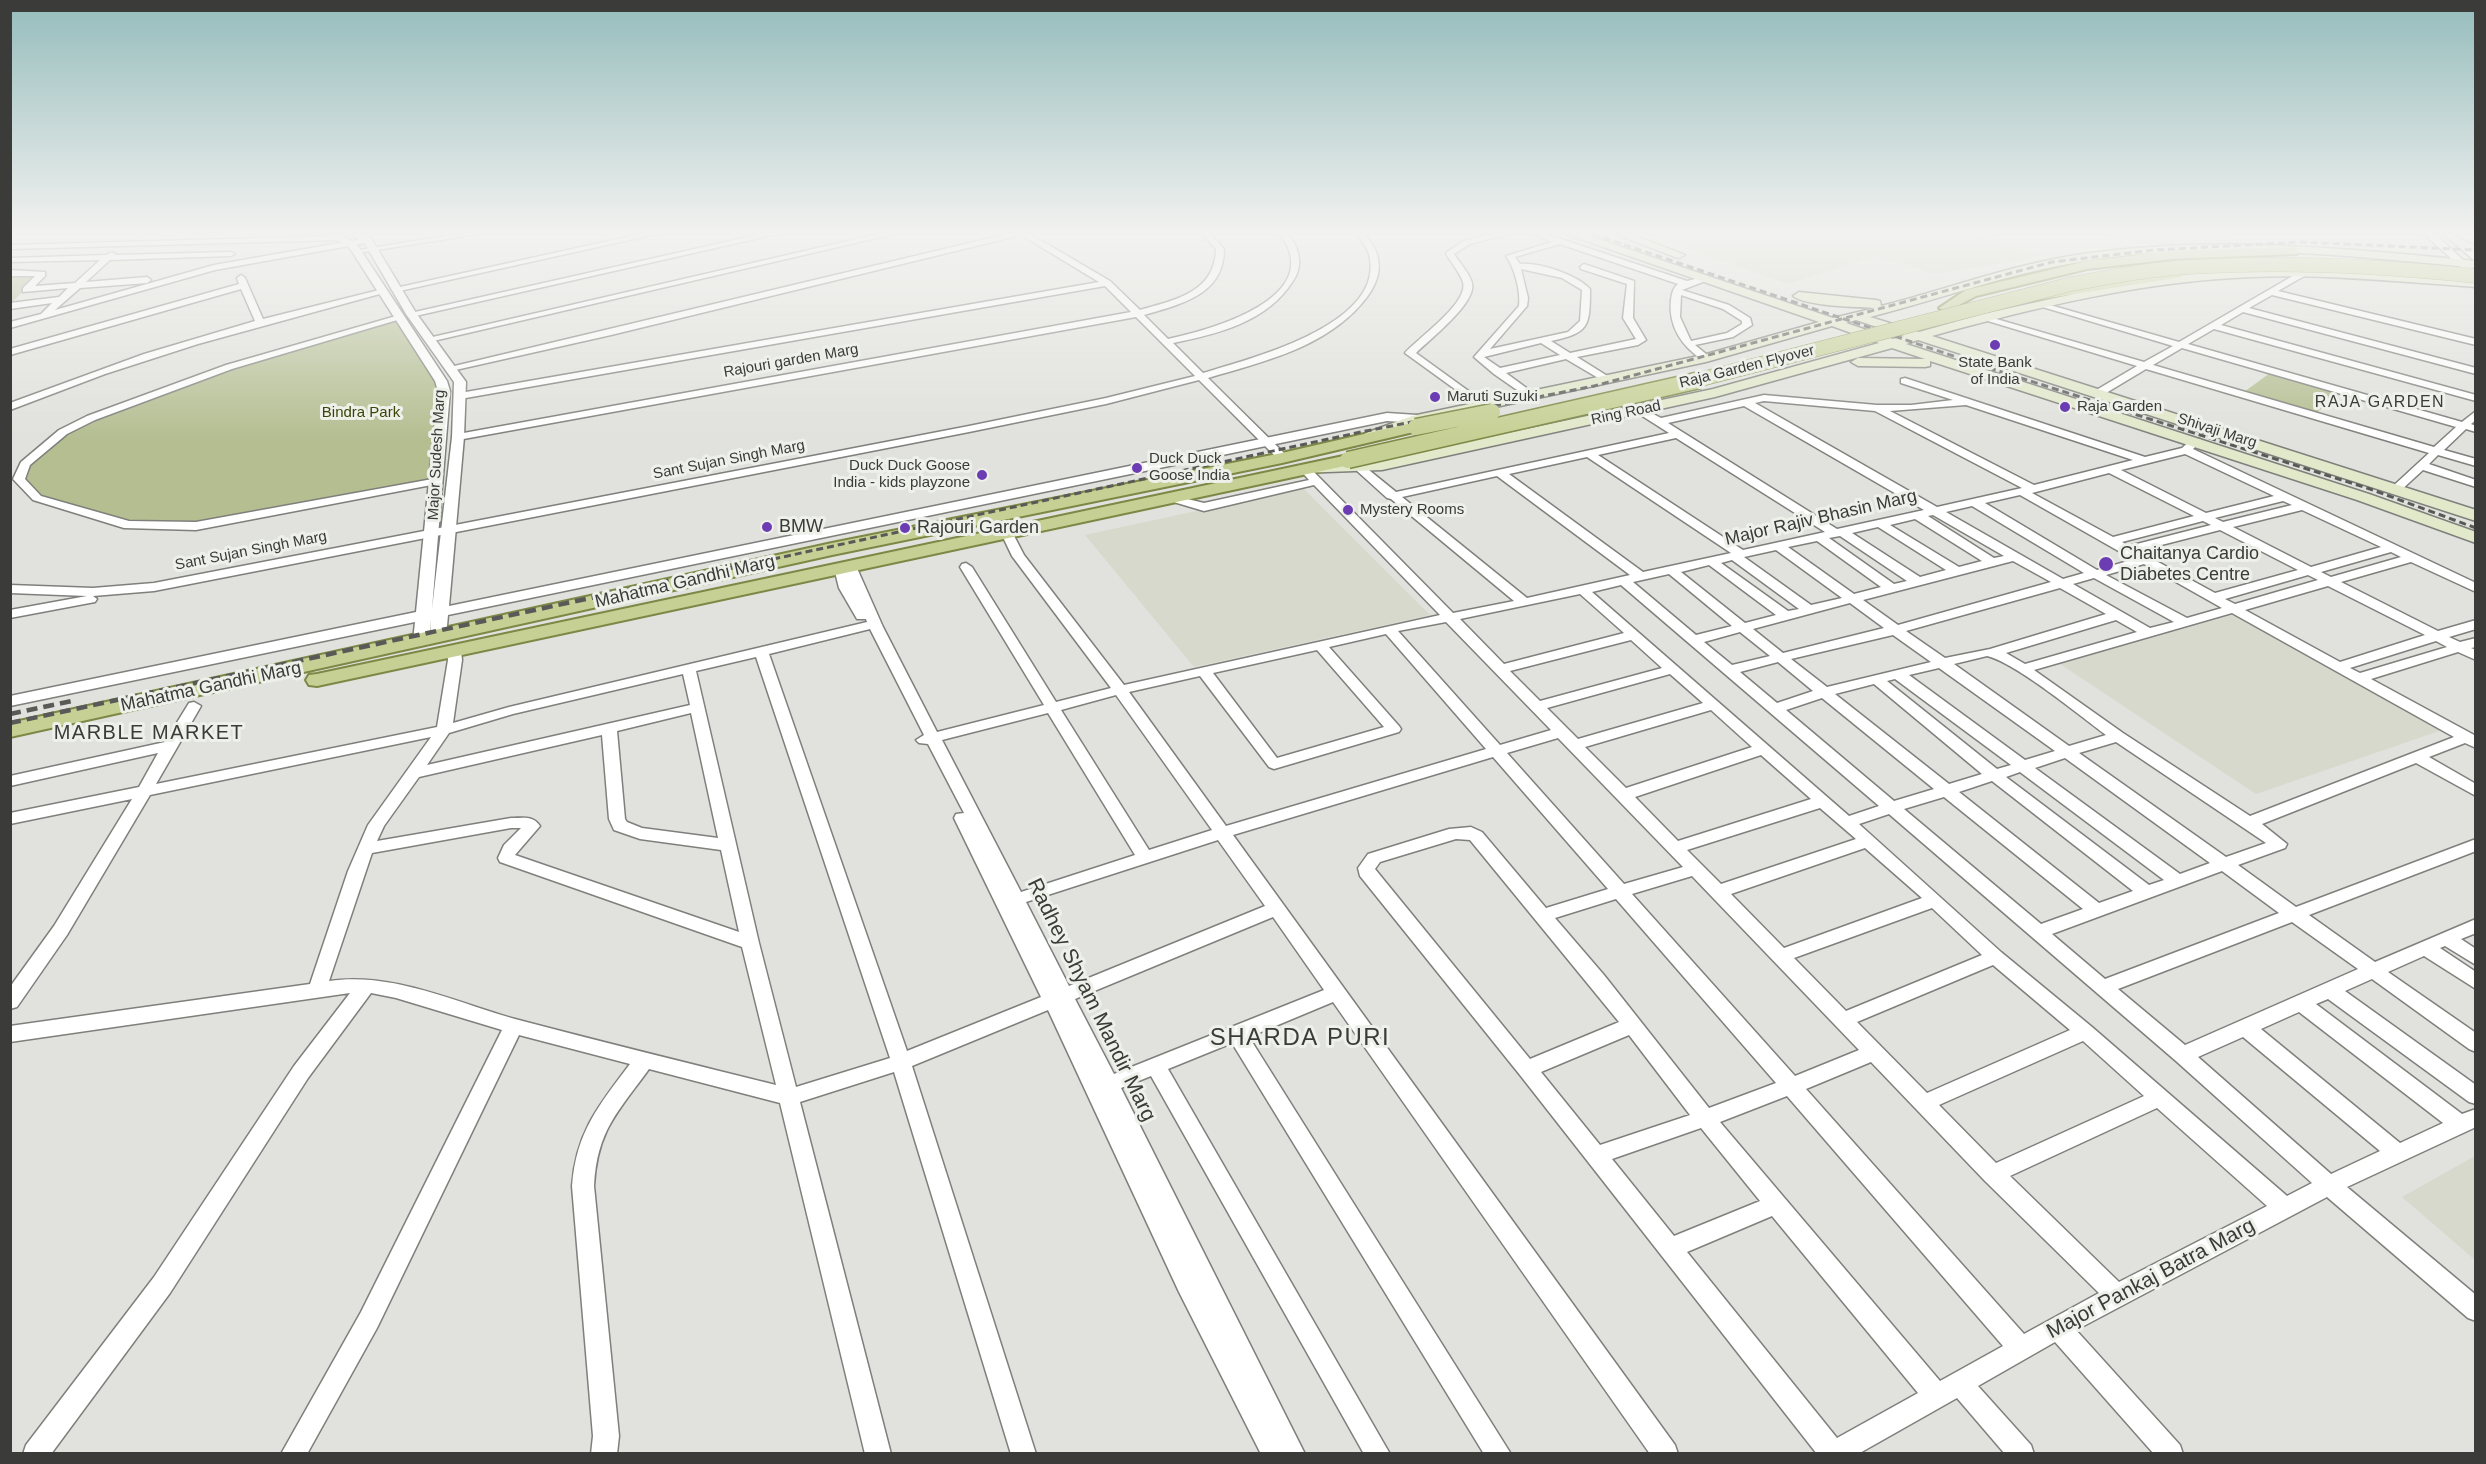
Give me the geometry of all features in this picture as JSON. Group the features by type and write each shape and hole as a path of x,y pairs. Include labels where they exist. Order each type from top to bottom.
{"main road":[{"path":"1772,302 1785,320 1784,328 1774,337"},
{"name":"Shivaji Marg","path":"1776,302 2191,446 2363,497 2475,538"},
{"name":"Shivaji Marg","path":"1817,302 2475,516"},
{"path":"1846,302 1885,302"},
{"path":"1417,423 1481,405 1706,358 1774,337 1911,302"},
{"path":"1946,308 1955,302"},
{"name":"Raja Garden Flyover","path":"1362,439 1417,423 1716,365 1970,302"},
{"name":"Raja Garden Flyover","path":"1312,476 1729,373 1998,302"},
{"name":"Ring Road","path":"1354,464 1640,410 1757,382 1819,363 1877,349 1890,343 2052,302"},
{"path":"1965,323 1954,332 1955,342 1972,353"},
{"path":"1706,358 1732,358 1752,364 1761,370 1763,375 1757,382"},
{"path":"1819,363 1901,361 1970,369"},
{"name":"Mahatma Gandhi Marg","path":"10,730 832,549 953,515 1109,484 1283,458 1362,439"},
{"name":"Mahatma Gandhi Marg","path":"10,745 1171,498 1312,476"}],"street":[{"path":"10,305 37,302"},
{"path":"10,318 44,315 58,302"},
{"path":"10,326 90,302"},
{"path":"10,352 184,302"},
{"path":"251,302 260,322"},
{"path":"10,406 122,364 260,322 342,302"},
{"name":"Major Sudesh Marg","path":"396,302 443,386 433,533 430,639"},
{"path":"438,481 196,526 128,525 108,520 37,498 15,480 25,464 63,432 91,418 229,367 405,316 466,302"},
{"path":"429,339 590,302"},
{"path":"451,368 737,302"},
{"path":"460,396 996,302"},
{"path":"1126,302 1283,458"},
{"name":"Rajouri garden Marg","path":"458,437 1137,314 1169,302"},
{"path":"1165,342 1222,327 1259,312 1272,302"},
{"name":"Sant Sujan Singh Marg","path":"10,589 63,592 131,591 837,456 1142,393 1201,378 1294,347 1318,335 1358,302"},
{"path":"1462,302 1410,353 1481,405"},
{"path":"1523,302 1523,306 1479,357 1531,395"},
{"path":"1481,354 1579,331 1585,324 1586,302"},
{"path":"1497,372 1635,343 1641,339 1628,318 1629,302"},
{"path":"1674,302 1676,321 1689,344 1694,351 1706,358"},
{"path":"1689,344 1730,335 1747,325 1747,320 1726,307 1712,302"},
{"path":"2097,394 2253,302"},
{"path":"2313,302 2475,342"},
{"path":"2040,305 2475,429"},
{"path":"2241,309 2475,371"},
{"name":"Major Sudesh Marg","path":"405,316 429,339 460,382 450,529 432,614"},
{"path":"1983,318 2436,451 2475,465"},
{"path":"2213,326 2475,398"},
{"path":"1542,340 1605,379"},
{"path":"1905,381 2146,460"},
{"path":"443,386 460,382"},
{"path":"1659,422 1772,398 1877,408 1911,408 1964,402"},
{"path":"1745,402 2150,634"},
{"path":"1877,408 2027,490 2126,550 2471,740"},
{"path":"1640,410 1918,582"},
{"path":"2395,490 2475,414"},
{"path":"1109,484 1267,442 1394,416 1417,423"},
{"path":"1391,496 1678,434"},
{"path":"2191,446 2284,497 2475,588"},
{"name":"Major Rajiv Bhasin Marg","path":"928,739 1120,690 1389,629 1524,603 2027,490 2112,470 2191,446"},
{"path":"1588,453 1738,555 1809,610"},
{"path":"1354,464 1524,603"},
{"path":"2421,465 2475,484"},
{"path":"2112,470 2475,656"},
{"path":"1500,473 1641,577"},
{"path":"1312,476 1993,1174 2117,1294"},
{"path":"2111,541 2284,497"},
{"path":"1974,502 2096,574 2186,623"},
{"path":"2126,550 2302,506"},
{"path":"1916,514 1993,563"},
{"path":"10,701 432,614 953,515"},
{"path":"1879,523 1956,571"},
{"path":"1006,533 1018,556 1120,690 1666,1454"},
{"path":"1819,537 1892,588"},
{"path":"1778,546 2475,1044"},
{"path":"2213,598 2392,549"},
{"path":"1694,640 2016,556"},
{"path":"2023,669 2412,558"},
{"path":"1729,670 1895,630 2145,560"},
{"path":"1711,561 1786,616"},
{"name":"Radhey Shyam Mandir Marg","path":"845,567 845,588 868,626 928,739 1102,1087 1293,1454"},
{"name":"Radhey Shyam Mandir Marg","path":"845,567 876,627 928,739"},
{"path":"966,567 1145,858"},
{"path":"1671,570 2097,911"},
{"path":"1624,581 2183,1055 2329,1185 2475,1310"},
{"path":"1583,590 1935,900 1995,957 2085,1032 2285,1208"},
{"path":"10,614 131,591"},
{"path":"1775,709 1825,692 1942,662 1993,652 2118,615"},
{"path":"2338,667 2437,638 2475,624"},
{"path":"10,819 444,730 509,711 868,626"},
{"path":"1389,629 1794,1087 2021,1348"},
{"path":"1500,669 1634,635"},
{"path":"2359,678 2475,642"},
{"path":"1204,671 1274,764 1394,729 1320,645"},
{"path":"317,990 356,871 376,825 444,730 455,660 454,651"},
{"path":"761,651 901,1062 1024,1454"},
{"path":"1993,652 2023,669 2279,844 2039,932"},
{"path":"689,669 750,942 878,1454"},
{"path":"1537,706 1673,669"},
{"path":"1898,674 2179,882"},
{"path":"1876,679 1995,776 2148,893"},
{"path":"1010,901 1221,833 1497,750 1568,738 1713,705"},
{"path":"10,1002 58,935 125,828 194,706"},
{"path":"413,772 698,707"},
{"path":"609,728 617,819 620,825 640,833 729,845"},
{"path":"1847,822 2118,736"},
{"path":"2249,823 2417,757 2471,740"},
{"path":"10,781 170,746"},
{"path":"1623,795 1763,749"},
{"path":"2417,757 2475,792"},
{"path":"1675,848 1823,801"},
{"path":"365,849 511,823 529,823 532,826 510,848 506,858 750,942"},
{"path":"1832,1453 1527,1069 1369,876 1366,868 1374,858 1455,833 1471,832 1476,836 1544,915 1706,1120 1936,1395"},
{"path":"1718,892 1868,842"},
{"path":"2103,987 2475,845"},
{"path":"1544,915 1695,869"},
{"path":"1780,956 1935,900"},
{"path":"10,1034 317,990 366,986 396,991 514,1026 790,1097 901,1062 1276,909"},
{"path":"2183,1055 2371,969 2475,925"},
{"path":"2446,938 2475,958"},
{"path":"2425,947 2475,982"},
{"path":"1843,1020 1995,957"},
{"path":"35,1454 162,1285 301,1072 366,986"},
{"path":"2329,989 2475,1096"},
{"path":"1102,1087 1337,993"},
{"path":"2299,1002 2468,1120"},
{"path":"1527,1069 1632,1025"},
{"path":"293,1454 369,1320 514,1026"},
{"path":"2245,1027 2397,1153"},
{"path":"1924,1103 2085,1032"},
{"path":"1236,1033 1499,1454"},
{"path":"1596,1155 1706,1120 1794,1087 1874,1052"},
{"path":"604,1454 606,1436 583,1186 584,1175 588,1146 594,1132 645,1059"},
{"path":"1156,1066 1378,1454"},
{"name":"Radhey Shyam Mandir Marg","path":"1102,1087 1186,1284 1274,1454"},
{"path":"1993,1174 2159,1098"},
{"name":"Major Pankaj Batra Marg","path":"1832,1453 2117,1294 2329,1185 2468,1120"},
{"path":"1670,1248 1776,1203"},
{"path":"2058,1328 2170,1454"},
{"path":"1959,1382 2022,1454"}],"shaded area":[{"path":"1303,488 1430,615 1194,667 1085,535"},
{"path":"2236,614 2442,730 2256,794 2060,664"},
{"path":"2475,1156 2475,1260 2402,1197"}],"green space":[{"name":"Bindra Park","path":"399,318 443,386 438,481 196,526 128,525 42,500 19,479 25,464 63,432 229,367"},
{"path":"2270,373 2341,393 2316,413 2244,392"}],"railway":[{"path":"1795,302 1843,319"},
{"path":"1843,319 1903,302"},
{"path":"741,566 1361,432 1594,386 1843,319"},
{"path":"1843,319 1980,365 2370,489 2476,528"},
{"path":"10,723 748,564"},
{"path":"10,714 72,701"}],"place":[{"name":"State Bank of India","path":"1995,345"},
{"name":"Maruti Suzuki","path":"1435,397"},
{"name":"Raja Garden","path":"2065,407"},
{"name":"Duck Duck Goose India","path":"1137,468"},
{"name":"Duck Duck Goose India - kids playzone","path":"982,475"},
{"name":"Mystery Rooms","path":"1348,510"},
{"name":"BMW","path":"767,527"},
{"name":"Rajouri Garden","path":"905,528"},
{"name":"Chaitanya Cardio Diabetes Centre","path":"2106,564"}],"district":[{"name":"RAJA GARDEN","path":"2380,403"},
{"name":"MARBLE MARKET","path":"149,733"},
{"name":"SHARDA PURI","path":"1300,1038"}]}
